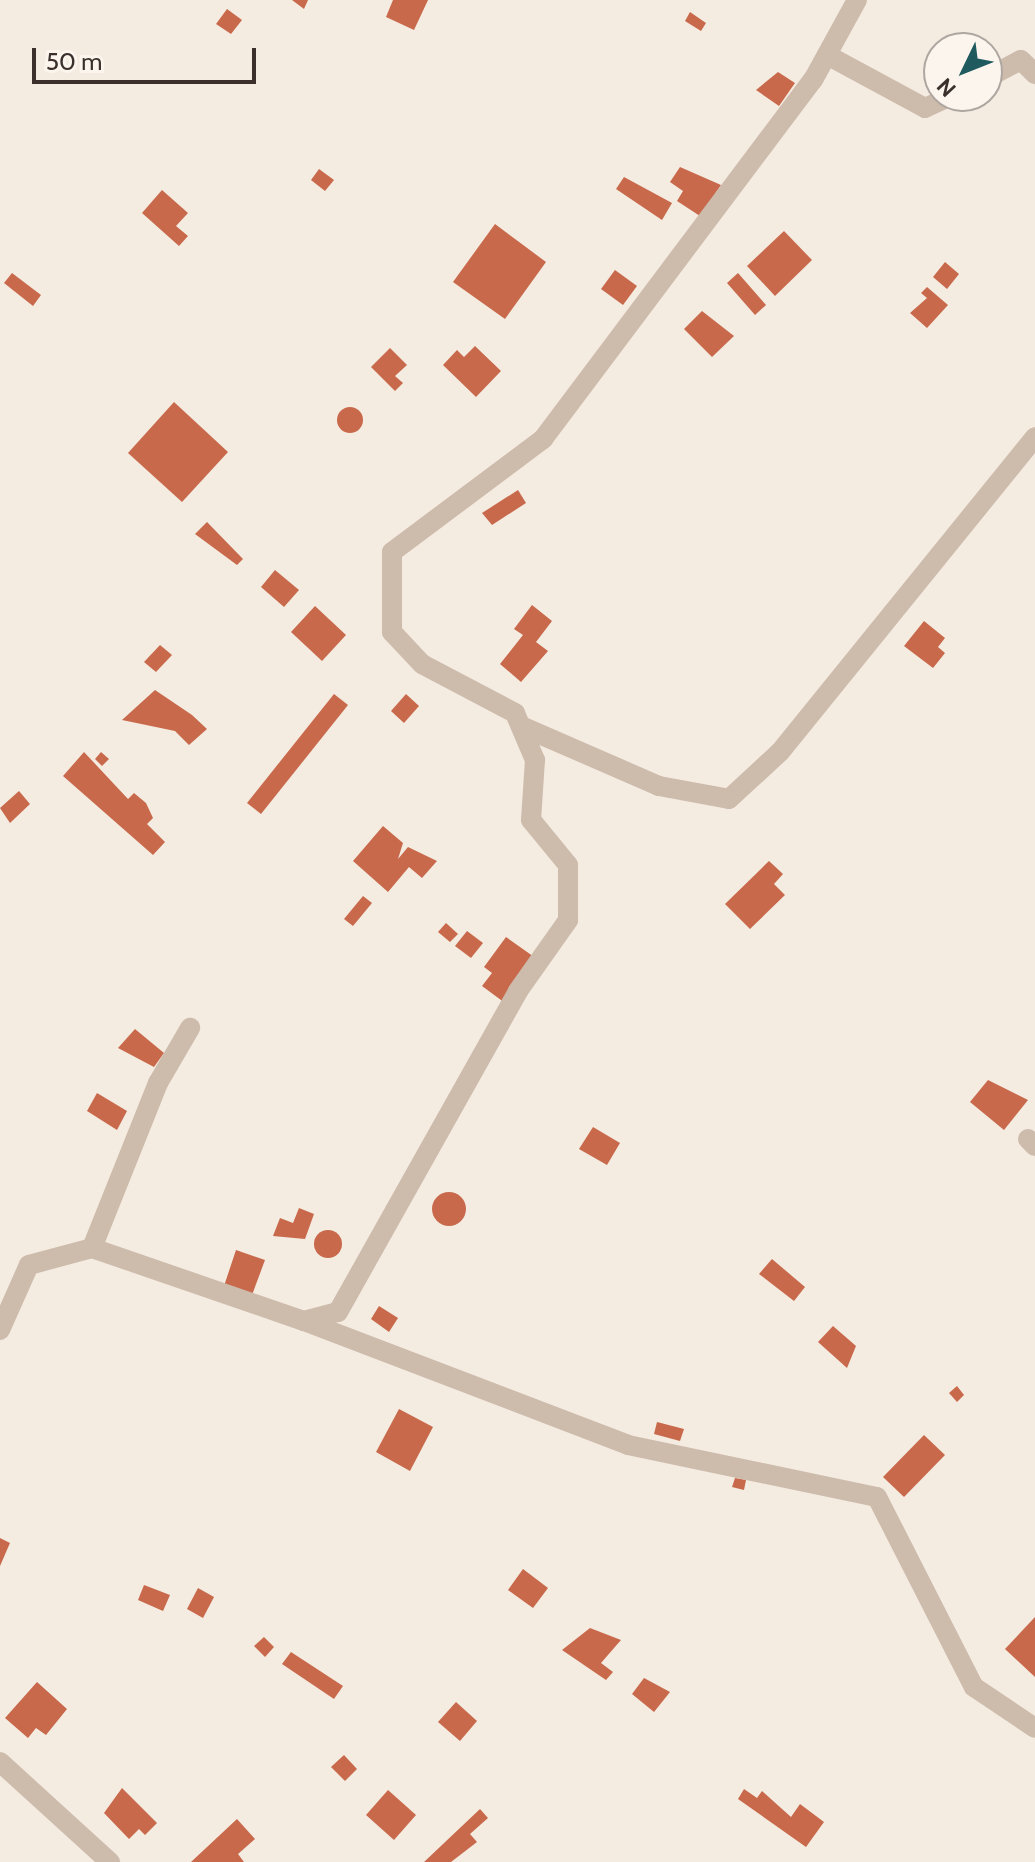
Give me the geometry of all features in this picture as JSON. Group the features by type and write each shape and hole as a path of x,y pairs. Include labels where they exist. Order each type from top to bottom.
{"street":[{"path":"304,1321 338,1312 518,991 568,920 568,865 531,820 535,760 515,713 422,664 392,632 392,552 543,439 827,55 857,0"},
{"path":"827,55 923,107"},
{"path":"1003,70 1021,60 1035,74"},
{"path":"521,726 659,786 729,799 780,752 1035,437"},
{"path":"92,1248 158,1083 190,1028"},
{"path":"0,1330 29,1265 92,1248 304,1321 628,1445 877,1497 974,1687 1035,1728"},
{"path":"0,1762 110,1862"}],"building":[{"path":"292,0 308,0 304,9"},
{"path":"393,0 428,0 414,30 386,17"},
{"path":"227,9 242,20 231,34 216,24"},
{"path":"690,12 706,23 701,31 685,21"},
{"path":"778,72 795,83 779,106 756,90"},
{"path":"680,167 721,185 700,216 677,201 683,191 670,182"},
{"path":"319,169 334,180 325,191 311,180"},
{"path":"624,177 672,203 662,220 616,189"},
{"path":"162,190 188,213 176,226 188,236 179,246 142,213"},
{"path":"495,224 546,262 505,319 453,282"},
{"path":"784,231 812,260 775,296 747,266"},
{"path":"945,262 959,274 947,289 933,277"},
{"path":"615,270 637,286 623,305 601,289"},
{"path":"12,273 41,295 33,306 4,283"},
{"path":"738,273 766,305 755,315 727,283"},
{"path":"927,287 948,305 927,328 910,313 927,298 921,293"},
{"path":"702,311 734,336 712,357 684,329"},
{"path":"475,346 501,371 476,397 443,365 457,350 464,357"},
{"path":"390,348 407,365 395,376 403,383 395,391 371,367"},
{"path":"174,402 228,452 182,502 128,453"},
{"path":"350,407 360,410 363,420 360,430 350,433 340,430 337,420 340,410"},
{"path":"518,490 526,503 492,525 482,513"},
{"path":"207,522 243,559 237,565 195,534"},
{"path":"275,570 299,590 284,607 261,587"},
{"path":"532,605 552,621 536,642 548,651 521,682 500,664 523,635 514,629"},
{"path":"315,606 346,635 322,661 291,632"},
{"path":"924,621 945,638 938,647 945,653 933,668 904,646"},
{"path":"160,645 172,655 156,672 144,662"},
{"path":"155,690 207,729 189,745 175,731 122,720"},
{"path":"334,694 348,705 261,814 247,803"},
{"path":"406,694 419,706 404,723 391,711"},
{"path":"84,752 128,799 134,793 146,803 153,818 147,824 165,842 153,855 63,776"},
{"path":"101,752 109,759 102,766 95,759"},
{"path":"19,791 30,804 10,823 0,808"},
{"path":"383,826 403,843 398,859 408,847 437,861 422,878 409,867 388,892 353,861"},
{"path":"769,861 783,874 774,884 785,895 750,929 725,904"},
{"path":"363,896 372,903 353,926 344,919"},
{"path":"446,923 458,934 450,942 438,932"},
{"path":"467,931 483,943 471,958 455,946"},
{"path":"506,937 537,959 505,1003 482,986 492,973 484,967"},
{"path":"135,1029 164,1053 154,1067 118,1048"},
{"path":"988,1080 1028,1100 1004,1130 970,1102"},
{"path":"97,1093 127,1111 117,1130 87,1111"},
{"path":"593,1127 620,1143 607,1165 579,1149"},
{"path":"449,1192 461,1197 466,1209 461,1221 449,1226 437,1221 432,1209 437,1197"},
{"path":"299,1208 314,1214 305,1239 273,1236 280,1218 293,1223"},
{"path":"328,1230 338,1234 342,1244 338,1254 328,1258 318,1254 314,1244 318,1234"},
{"path":"236,1250 265,1260 252,1295 224,1286"},
{"path":"772,1259 805,1287 794,1301 759,1274"},
{"path":"379,1306 398,1318 389,1332 371,1319"},
{"path":"833,1326 856,1346 847,1368 818,1342"},
{"path":"957,1386 964,1395 957,1402 949,1393"},
{"path":"399,1409 433,1427 410,1471 376,1452"},
{"path":"657,1422 684,1429 680,1441 654,1434"},
{"path":"924,1435 945,1455 904,1497 883,1477"},
{"path":"735,1478 746,1480 744,1490 732,1487"},
{"path":"0,1538 10,1543 0,1566"},
{"path":"523,1569 548,1588 533,1608 508,1590"},
{"path":"144,1585 170,1595 163,1611 138,1600"},
{"path":"198,1588 214,1597 203,1618 187,1609"},
{"path":"1035,1617 1035,1677 1005,1649"},
{"path":"590,1628 621,1640 601,1663 613,1672 606,1680 562,1650"},
{"path":"264,1637 274,1647 265,1657 254,1646"},
{"path":"291,1652 343,1686 334,1699 282,1664"},
{"path":"644,1678 670,1692 654,1712 632,1694"},
{"path":"37,1682 67,1709 46,1735 36,1728 28,1738 5,1718"},
{"path":"456,1702 477,1721 460,1741 438,1722"},
{"path":"344,1755 357,1769 345,1781 331,1767"},
{"path":"122,1788 157,1823 145,1835 139,1829 129,1839 104,1813"},
{"path":"744,1789 757,1798 762,1791 791,1817 800,1804 824,1822 806,1847 738,1799"},
{"path":"388,1790 416,1815 394,1840 366,1815"},
{"path":"480,1809 488,1818 470,1834 477,1842 451,1862 424,1862"},
{"path":"237,1819 255,1839 238,1854 244,1862 191,1862"}]}
